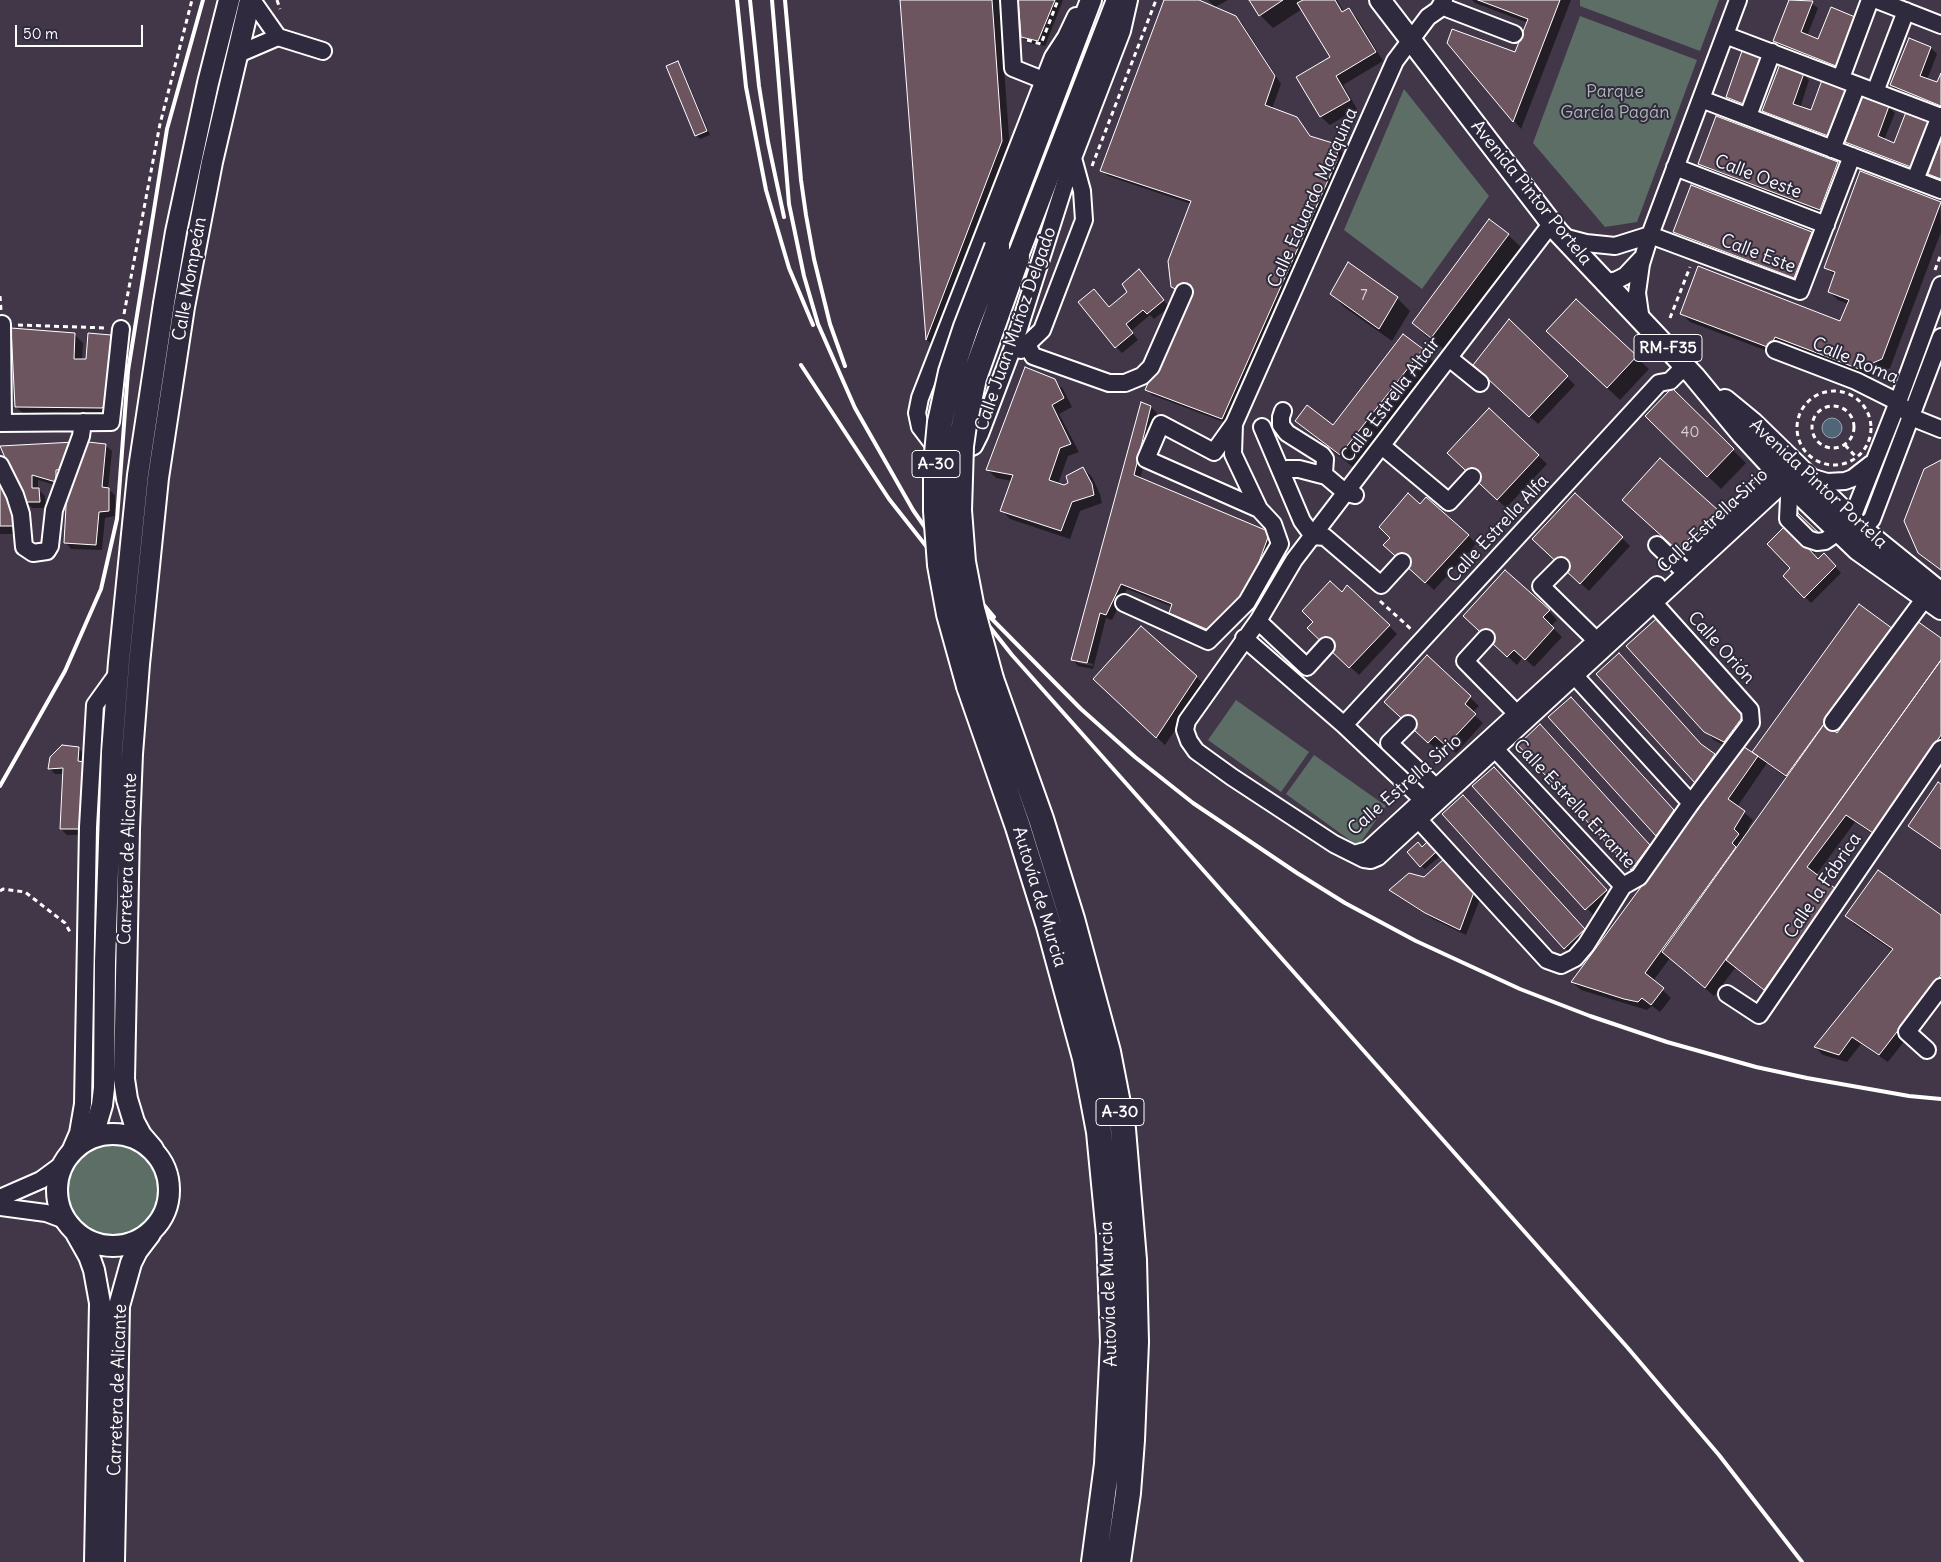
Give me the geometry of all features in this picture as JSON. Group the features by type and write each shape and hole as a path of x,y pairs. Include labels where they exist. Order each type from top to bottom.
{"highway":[{"name":"Autovía de Murcia","path":"1007,253 958,349 943,406 936,464 938,539 944,591 961,661 1050,926 1085,1058 1096,1114 1109,1235 1113,1342 1107,1464 1094,1562"},
{"name":"Autovía de Murcia","path":"1007,253 964,425 960,465 961,537 968,586 982,647 1001,708 1041,819 1072,919 1108,1052 1123,1129 1133,1242 1136,1342 1131,1457 1118,1562"}],"main road":[{"name":"Calle Mompeán","path":"128,560 138,475 167,286 192,157 229,0"},
{"name":"Calle Mompeán","path":"148,562 158,478 185,298 210,171 236,55 251,0"},
{"path":"1007,253 1091,0"},
{"name":"Calle Juan Muñoz Delgado","path":"1007,253 1117,0"},
{"name":"Avenida Pintor Portela","path":"1380,0 1557,231 1689,371 1742,434 1791,480 1848,527 1852,528 1858,550 1931,598"},
{"name":"Avenida Pintor Portela","path":"1689,371 1753,423 1791,480"},
{"name":"Carretera de Alicante","path":"71,1154 91,1134 97,1122 104,1088 108,828 118,673 128,560"},
{"name":"Carretera de Alicante","path":"148,562 132,763 125,962 124,1079 127,1100 134,1122 141,1135 153,1149"},
{"path":"118,1133 137,1138 153,1149 166,1170 169,1182 167,1206 155,1228 149,1234 134,1242 117,1246 100,1245 74,1230 61,1212 58,1202 57,1182 71,1154 98,1135 118,1133"},
{"name":"Carretera de Alicante","path":"114,1562 119,1306 131,1263 155,1228"},
{"name":"Carretera de Alicante","path":"74,1230 90,1256 100,1303 95,1562"}],"street":[{"path":"251,0 278,37 323,51"},
{"path":"1009,0 1013,68 1043,80"},
{"name":"Calle Juan Muñoz Delgado","path":"1084,0 1066,37 1052,57 920,398 917,413 920,427 933,444 950,450 965,450 974,446 1020,346 1073,158 1122,31 1129,0"},
{"path":"1641,321 1637,285 1641,264 1675,167 1738,0"},
{"path":"1841,78 1870,0"},
{"path":"1877,0 1941,25"},
{"path":"1442,3 1514,34"},
{"name":"Calle Eduardo Marquina","path":"1234,424 1395,61 1428,17 1442,3"},
{"path":"1875,92 1906,11"},
{"path":"1725,35 1940,116 1915,180"},
{"path":"236,55 278,37"},
{"path":"1748,116 1772,52"},
{"path":"1832,148 1857,85"},
{"path":"1701,99 1941,190"},
{"name":"Calle Este","path":"1648,242 1800,291 1852,156"},
{"path":"1073,158 1082,191 1084,220 1042,330 1020,346 1033,356 1110,383 1125,383 1142,376 1151,367 1184,292"},
{"name":"Calle Oeste","path":"1675,167 1826,225"},
{"path":"1557,231 1586,243 1615,246 1648,242"},
{"name":"Calle Estrella Altair","path":"1354,854 1334,844 1196,751 1189,741 1185,730 1187,721 1244,638 1258,621 1294,560 1319,537 1453,361 1557,231"},
{"path":"1615,246 1601,258 1600,278 1617,280 1625,276 1633,269 1648,242"},
{"path":"1852,528 1854,513 1898,402 1941,285"},
{"path":"2,324 2,423 111,422 121,329"},
{"path":"1769,498 1808,539 1817,542 1825,541 1872,519 1941,337"},
{"name":"Calle Roma","path":"1775,350 1856,381 1898,402 1911,417 1941,429"},
{"path":"1453,361 1480,383"},
{"name":"Calle Estrella Alfa","path":"1344,725 1659,383 1670,381 1689,371"},
{"path":"1283,411 1280,417 1281,425 1287,433 1322,454 1326,476"},
{"path":"0,465 15,495 21,514 24,547 33,553 47,552 50,546 54,510 82,436 83,422"},
{"path":"1234,424 1214,452 1161,424 1146,459 1259,509"},
{"path":"1124,603 1208,641 1247,602 1280,544 1273,524 1259,509 1233,454 1234,424"},
{"path":"1262,427 1302,522 1374,579 1399,559"},
{"path":"1386,449 1449,502 1468,473"},
{"path":"1788,519 1791,480 1845,481 1854,478 1874,461"},
{"path":"1281,472 1299,469 1326,476 1351,494"},
{"name":"Calle Estrella Sirio","path":"1354,854 1364,860 1371,860 1378,856 1418,819 1440,791 1600,644 1683,569 1791,480"},
{"name":"Calle Estrella Sirio","path":"1354,854 1368,850 1422,799 1440,791 1495,749 1521,717 1574,675 1600,644 1654,603 1683,569 1791,480"},
{"path":"1657,545 1683,569"},
{"path":"1564,569 1541,586 1600,644"},
{"path":"1833,722 1931,598"},
{"name":"Calle Orión","path":"1654,603 1750,710 1751,723 1691,803"},
{"path":"1258,621 1307,667 1323,643"},
{"path":"1244,638 1344,725 1422,799"},
{"path":"1490,641 1465,661 1521,717"},
{"path":"0,1198 41,1180 71,1154 79,1128 83,1104 88,818 95,705 118,673"},
{"path":"1418,819 1547,960 1561,965 1567,964 1575,958 1586,945 1623,886 1640,877 1691,803 1574,675"},
{"path":"1411,728 1389,743 1440,791"},
{"name":"Calle Estrella Errante","path":"1495,749 1623,886"},
{"name":"Calle la Fábrica","path":"1727,994 1759,1015 1941,749"},
{"path":"1927,1050 1907,1032 1941,987"},
{"path":"0,1206 46,1213 62,1219 74,1230"}],"path":[{"path":"0,296 2,324 121,329 160,124 192,0"},
{"path":"277,0 281,13"},
{"path":"1018,38 1041,44 1058,0"},
{"path":"1090,171 1156,0"},
{"path":"1670,318 1692,261"},
{"path":"1841,391 1856,398 1864,406 1869,416 1871,428 1869,439 1864,449 1856,457 1848,462 1828,465 1810,457 1803,450 1796,429 1798,417 1803,406 1812,398 1822,392 1841,391"},
{"path":"1834,406 1841,407 1851,415 1854,421 1854,435 1846,445 1833,449 1826,448 1816,440 1813,433 1813,420 1821,409 1834,406"},
{"path":"1846,445 1856,457"},
{"path":"0,891 2,889 25,892 65,922 84,962"}],"green space":[{"path":"1580,0 1719,0 1700,51 1580,6"},
{"name":"Parque García Pagán","path":"1580,16 1697,60 1637,222 1605,227 1533,143"},
{"path":"1404,89 1489,196 1422,289 1344,230"},
{"path":"1236,700 1309,752 1281,792 1208,740"},
{"path":"1314,755 1386,806 1358,846 1286,794"},
{"path":"114,1134 125,1135 135,1139 153,1151 165,1169 169,1179 169,1201 165,1211 153,1229 135,1241 125,1245 114,1246 103,1245 93,1241 75,1229 63,1211 59,1201 58,1190 59,1179 63,1169 75,1151 93,1139 103,1135"}],"water":[{"path":"1832,418 1839,421 1842,428 1839,435 1832,438 1825,435 1822,428 1825,421"}],"building":[{"path":"900,0 992,0 1002,141 926,340"},
{"path":"1018,0 1055,0 1038,41 1021,37"},
{"path":"1164,0 1199,0 1236,16 1275,76 1265,105 1297,117 1310,136 1336,144 1338,158 1222,419 1145,390 1187,294 1171,287 1168,261 1191,201 1100,171"},
{"path":"1249,0 1283,0 1259,16"},
{"path":"1303,0 1335,0 1342,12 1349,8 1376,52 1336,76 1350,100 1320,117 1296,77 1330,57 1297,3"},
{"path":"1478,0 1560,0 1513,122 1447,43 1452,29 1515,52 1528,19"},
{"path":"1789,0 1813,1 1801,32 1818,39 1831,7 1855,17 1836,66 1773,41"},
{"path":"1909,38 1931,47 1920,76 1937,82 1941,73 1941,106 1890,85"},
{"path":"1742,51 1764,59 1746,105 1726,97"},
{"path":"678,61 707,131 695,136 666,66"},
{"path":"1780,64 1804,73 1793,104 1811,110 1822,80 1849,91 1831,137 1762,111"},
{"path":"1863,96 1889,106 1878,136 1894,143 1906,112 1929,121 1911,167 1845,142"},
{"path":"1716,116 1838,162 1820,210 1698,164"},
{"path":"1941,140 1941,179 1928,174"},
{"path":"1860,171 1941,202 1882,359 1859,369 1775,337 1770,348 1680,314 1698,266 1840,321 1849,300 1828,292 1835,272 1824,268"},
{"path":"1691,185 1812,232 1794,278 1673,232"},
{"path":"1489,219 1509,234 1431,338 1412,323"},
{"path":"1348,262 1398,297 1379,329 1330,294"},
{"path":"1139,269 1164,300 1147,314 1143,310 1126,324 1133,333 1115,348 1078,302 1094,289 1109,307 1127,292 1122,284"},
{"path":"1576,299 1637,356 1607,388 1546,331"},
{"path":"1509,319 1568,376 1529,417 1473,365"},
{"path":"11,328 75,333 74,359 86,359 88,333 111,335 107,402 102,408 15,407"},
{"path":"1403,334 1423,349 1340,455 1295,421 1307,405 1333,425"},
{"path":"1025,367 1055,379 1064,398 1052,405 1071,444 1060,448 1049,480 1064,485 1068,483 1066,476 1083,467 1092,484 1094,495 1072,502 1061,531 1000,511 1013,475 986,470"},
{"path":"1672,388 1734,449 1707,477 1645,416"},
{"path":"1141,402 1151,406 1134,475 1270,532 1246,597 1211,631 1169,613 1172,604 1121,584 1106,615 1100,613 1087,663 1071,660"},
{"path":"1489,408 1539,455 1497,500 1447,453"},
{"path":"75,442 66,469 56,470 56,482 32,475 32,488 39,488 40,502 24,502 0,446"},
{"path":"88,442 106,444 102,487 109,488 109,511 99,512 96,545 64,543 67,488 82,459"},
{"path":"1660,458 1719,511 1677,550 1622,500"},
{"path":"1941,460 1941,570 1918,553 1904,521 1924,469"},
{"path":"0,476 8,492 16,526 0,526"},
{"path":"1408,493 1420,504 1426,497 1469,535 1425,583 1383,545 1390,538 1379,527"},
{"path":"1575,493 1623,537 1580,584 1532,539"},
{"path":"1798,513 1821,535 1808,548 1818,559 1824,553 1836,566 1804,598 1783,576 1790,568 1767,544"},
{"path":"1505,570 1550,610 1543,617 1554,628 1525,660 1514,650 1507,657 1463,616"},
{"path":"1330,581 1342,592 1347,585 1390,625 1349,668 1307,628 1313,622 1302,611"},
{"path":"1859,604 1893,629 1786,776 1752,752"},
{"path":"1656,619 1744,715 1724,742 1704,732 1626,646"},
{"path":"1917,621 1941,638 1941,660 1705,988 1662,952 1825,723 1837,733"},
{"path":"1141,626 1197,676 1156,738 1093,679"},
{"path":"1619,653 1701,744 1715,754 1695,783 1596,674"},
{"path":"1427,655 1471,696 1465,704 1476,714 1446,746 1435,736 1428,743 1384,702"},
{"path":"1941,660 1941,735 1873,833 1846,815 1807,867 1836,889 1764,990 1726,960"},
{"path":"1571,697 1674,810 1656,836 1548,717"},
{"path":"1540,724 1650,845 1631,870 1518,745"},
{"path":"62,745 79,747 78,761 90,763 86,829 60,829 63,768 48,769 50,757"},
{"path":"1744,747 1758,756 1728,799 1745,811 1734,829 1739,834 1732,843 1736,847 1645,973 1664,988 1651,1005 1642,998 1638,1002 1624,999 1571,982"},
{"path":"1494,767 1607,890 1585,910 1472,786"},
{"path":"1938,782 1941,784 1941,849 1908,826"},
{"path":"1463,795 1585,929 1564,949 1442,814"},
{"path":"1428,841 1437,851 1420,867 1407,852 1418,842 1422,847"},
{"path":"1444,859 1474,892 1460,930 1425,913 1389,890 1409,873 1424,877"},
{"path":"1878,870 1941,915 1941,975 1879,1055 1852,1037 1839,1055 1814,1047 1893,949 1845,916"}],"railway":[{"path":"0,786 65,671 101,589 117,519 128,371 167,129 203,0"},
{"path":"737,0 746,87 766,190 789,268 813,325"},
{"path":"750,0 759,86 768,142 784,217"},
{"path":"772,0 789,204 804,276 818,324 855,408 913,510 956,572 994,617"},
{"path":"785,0 801,180 806,215 814,259 830,324 845,366"},
{"path":"801,365 889,499 1012,655 1627,1347 1719,1455 1802,1562"},
{"path":"986,613 1081,709 1135,757 1193,803 1345,903 1416,941 1520,989 1590,1016 1667,1042 1756,1067 1807,1078 1909,1096 1941,1099"}]}
